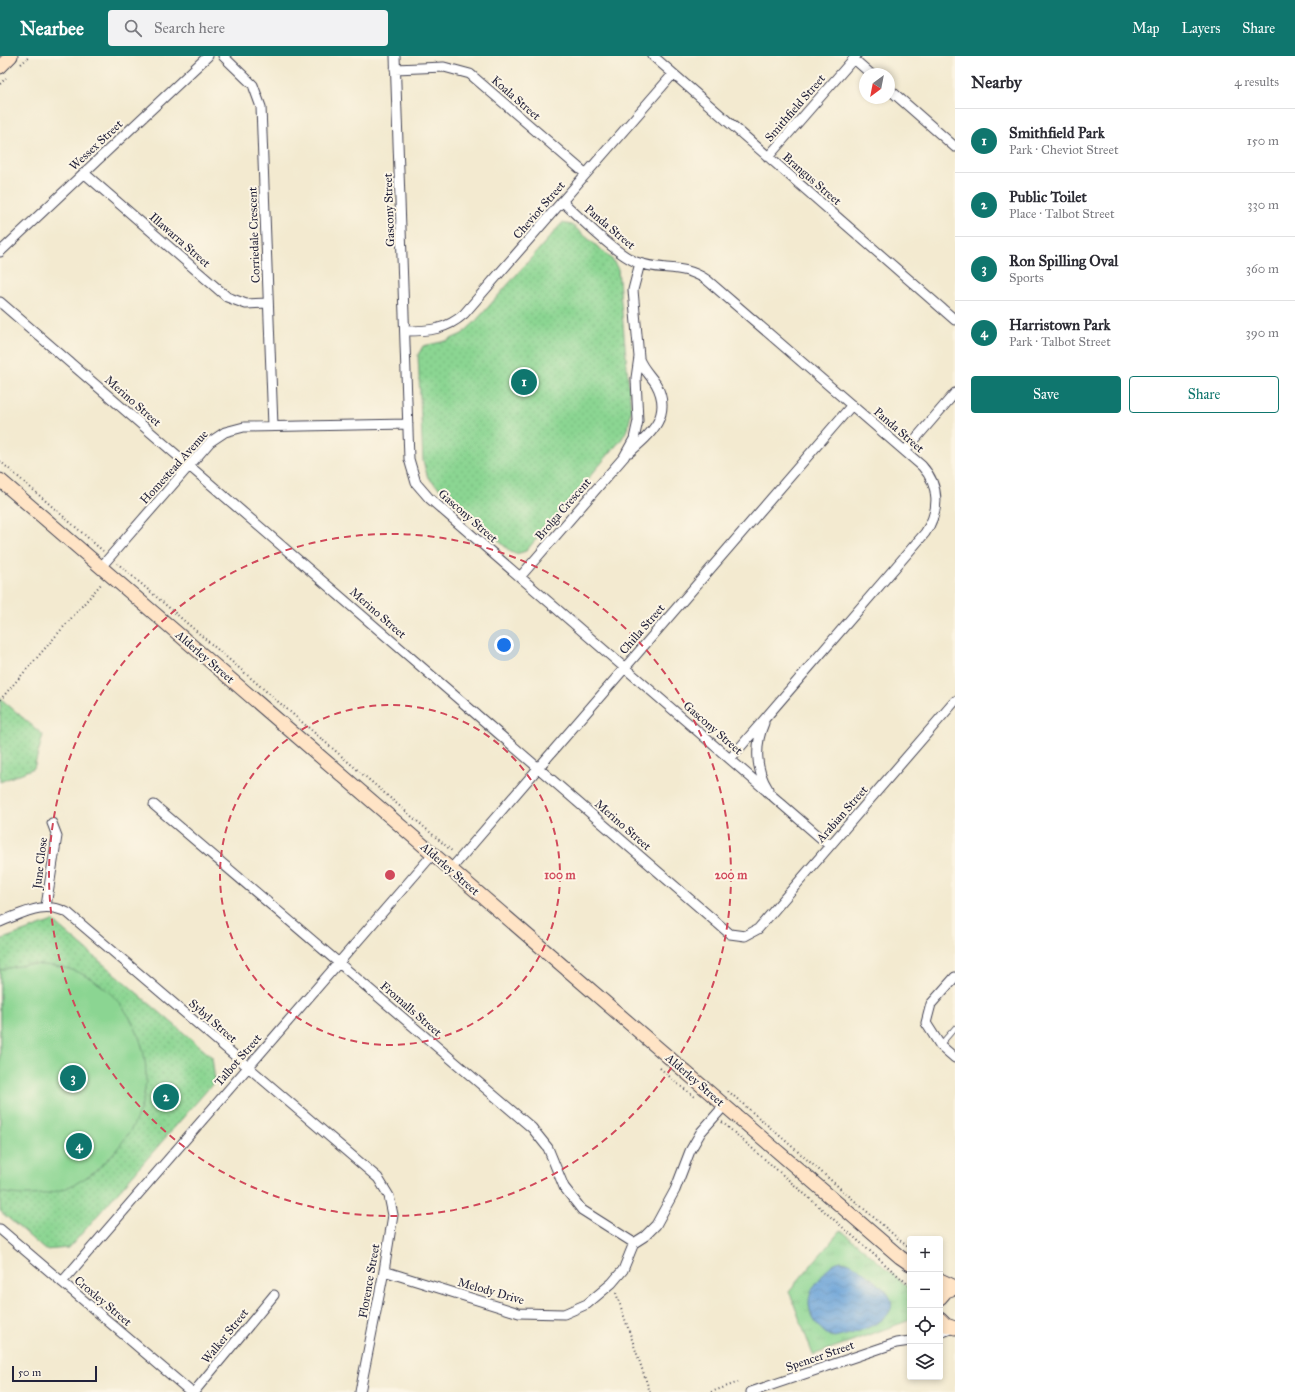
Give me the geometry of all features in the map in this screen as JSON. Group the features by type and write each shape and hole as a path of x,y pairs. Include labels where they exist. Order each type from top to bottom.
{"street":[{"path":"0,67 11,56"},
{"name":"Wessex Street","path":"0,252 208,56"},
{"name":"Corriedale Crescent","path":"223,56 250,81 257,93 261,106 273,426"},
{"name":"Gascony Street","path":"395,56 410,468 419,487 428,498 830,846"},
{"name":"Brangus Street","path":"653,56 955,320"},
{"path":"855,57 865,68"},
{"name":"Smithfield Street","path":"768,157 855,57"},
{"name":"Koala Street","path":"395,69 444,67 461,70 470,74 586,174"},
{"name":"Cheviot Street","path":"405,331 433,330 457,320 673,74"},
{"path":"895,94 954,144"},
{"name":"Illawarra Street","path":"84,173 227,297 246,304 268,304"},
{"name":"Panda Street","path":"562,201 623,255 640,263 686,269 707,280 905,451 927,472 934,486 937,501 930,526 730,759"},
{"name":"Brolga Crescent","path":"624,457 634,439 637,430 636,378 639,357 633,290 640,263"},
{"name":"Merino Street","path":"0,302 726,931 735,936 743,936"},
{"name":"Brolga Crescent","path":"520,577 624,457 650,434 660,415 659,393 639,357"},
{"path":"905,451 955,393"},
{"name":"Chilla Street","path":"451,869 852,405"},
{"name":"Homestead Avenue","path":"106,571 110,557 210,442 225,432 244,427 408,424"},
{"name":"Alderley Street","path":"0,480 451,869 720,1111 905,1261"},
{"name":"Arabian Street","path":"743,936 750,934 758,928 955,701"},
{"path":"768,714 760,733 758,754 762,776 772,795"},
{"name":"Fromalls Street","path":"154,805 532,1128 548,1148 564,1187 582,1210 634,1243"},
{"name":"June Close","path":"46,906 57,836 52,822"},
{"name":"Talbot Street","path":"62,1282 433,854"},
{"path":"0,922 46,906"},
{"name":"Sybyl Street","path":"46,906 58,907 68,913 378,1178"},
{"path":"955,977 931,1004 926,1023 940,1045 955,1058"},
{"path":"634,1243 645,1236 656,1225 674,1190 690,1151 701,1132 720,1111"},
{"name":"Florence Street","path":"360,1392 384,1271 393,1215 390,1196 378,1178"},
{"name":"Croxley Street","path":"0,1228 191,1392"},
{"name":"Melody Drive","path":"384,1271 519,1313 564,1314 587,1304 612,1283 623,1270 634,1243"},
{"path":"943,1282 955,1288"},
{"path":"943,1295 955,1288"},
{"name":"Walker Street","path":"194,1392 274,1294"},
{"path":"943,1322 954,1328"},
{"path":"943,1331 954,1328"},
{"name":"Spencer Street","path":"896,1343 907,1337"},
{"name":"Spencer Street","path":"751,1392 896,1343 907,1341"}],"lane":[{"path":"940,1045 955,1028"}],"path":[{"path":"0,461 460,858"},
{"path":"0,700 106,571"},
{"path":"659,1066 679,1085 700,1101"},
{"path":"724,1088 907,1245"},
{"path":"720,1111 907,1283"},
{"path":"612,1283 650,1392"},
{"path":"712,1392 739,1382"}],"green space":[{"path":"562,223 572,225 611,258 618,269 631,414 627,429 621,440 526,551 516,554 511,552 428,478 423,461 418,355 423,346 446,341 462,334 475,322"},
{"path":"0,698 43,735 34,768 0,782"},
{"path":"53,921 212,1057 215,1081 69,1248 45,1250 0,1211 0,940"},
{"path":"27,964 69,969 87,976 103,987 117,1000 137,1033 143,1051 146,1070 144,1097 137,1118 126,1138 109,1158 83,1180 53,1192 36,1195 19,1195 0,1192 0,970"},
{"path":"841,1230 907,1286 907,1321 813,1355 789,1291"}],"water":[{"path":"841,1261 857,1267 880,1285 888,1294 892,1303 890,1312 874,1325 834,1338 823,1331 814,1321 811,1314 809,1301 812,1290 826,1271 832,1265"}],"place":[{"name":"Smithfield Park","path":"524,382"},
{"name":"Ron Spilling Oval","path":"73,1078"},
{"name":"Public Toilet","path":"166,1097"},
{"name":"Harristown Park","path":"79,1146"}]}
